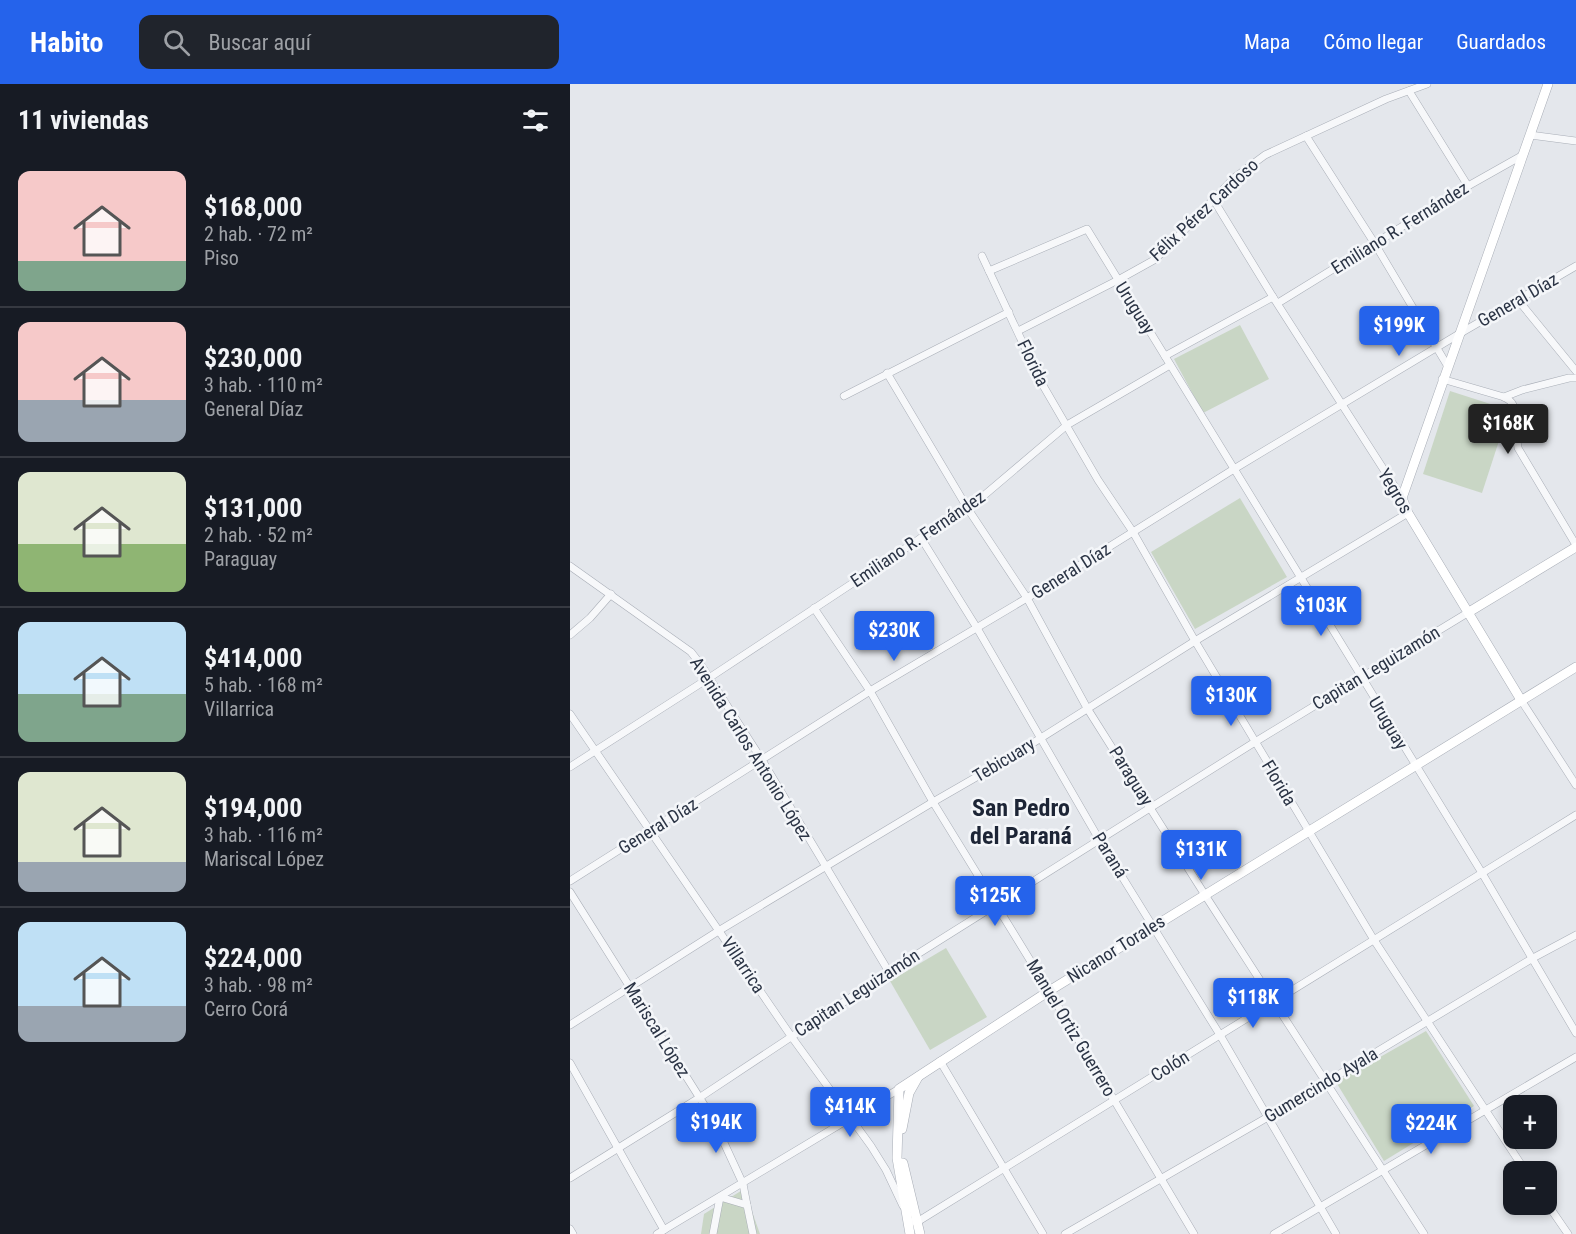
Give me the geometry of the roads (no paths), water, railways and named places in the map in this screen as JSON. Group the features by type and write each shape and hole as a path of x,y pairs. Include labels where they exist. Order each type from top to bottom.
{"street":[{"name":"Félix Pérez Cardoso","path":"1018,331 1154,260 1213,199 1247,167 1265,154 1386,99 1427,84"},
{"path":"1402,498 1548,84"},
{"path":"1409,91 1468,186"},
{"path":"1530,135 1575,141 1576,150"},
{"path":"1306,136 1448,365"},
{"name":"Emiliano R. Fernández","path":"1164,356 1276,300 1375,244 1523,155"},
{"name":"Yegros","path":"1213,199 1402,498 1408,513 1521,700 1576,785"},
{"name":"Uruguay","path":"989,271 1087,229 1482,873 1576,1033"},
{"name":"Florida","path":"982,256 1041,382 1098,480 1133,532 1374,940 1519,1161"},
{"name":"General Díaz","path":"570,881 870,691 1027,598 1234,469 1576,266"},
{"path":"1518,300 1576,370"},
{"path":"844,396 1009,312"},
{"name":"Emiliano R. Fernández","path":"570,767 968,509 1067,425 1170,365"},
{"name":"Paraguay","path":"887,373 968,509 1027,598 1087,708 1424,1234"},
{"path":"1504,397 1522,390 1576,378"},
{"path":"1443,379 1504,397 1512,403 1516,414 1515,434 1518,448 1576,546"},
{"name":"Tebicuary","path":"570,1025 632,988 720,930 1040,739 1195,640 1408,513"},
{"name":"Paraná","path":"921,538 977,628 1100,841 1220,1035 1336,1234"},
{"name":"Capitan Leguizamón","path":"570,1178 699,1098 889,972 1255,742 1576,546"},
{"name":"Avenida Carlos Antonio López","path":"570,566 691,652 762,760 889,972"},
{"path":"570,635 590,618 612,594"},
{"name":"Manuel Ortiz Guerrero","path":"814,608 870,691 933,802 1194,1234"},
{"name":"Nicanor Torales","path":"660,1232 852,1118 1049,991 1576,667"},
{"name":"Villarrica","path":"570,714 791,1036 852,1118 885,1170 920,1234"},
{"name":"Colón","path":"913,1221 1004,1169 1576,815"},
{"name":"Mariscal López","path":"570,892 713,1119 743,1184 753,1234"},
{"name":"Gumercindo Ayala","path":"1065,1234 1268,1117 1533,958 1576,935"},
{"path":"1274,1234 1576,1057"},
{"path":"940,1061 1043,1234"},
{"path":"570,1064 619,1149 660,1232"},
{"name":"Villarrica","path":"910,1234 913,1221 902,1157 901,1137 909,1093 919,1075"},
{"name":"Villarrica","path":"899,1089 897,1158 913,1221"},
{"path":"712,1234 720,1197 747,1205"},
{"path":"1555,1215 1568,1234"},
{"path":"570,1229 573,1234"}],"district":[{"name":"San Pedro del Paraná","path":"1021,822"}]}
